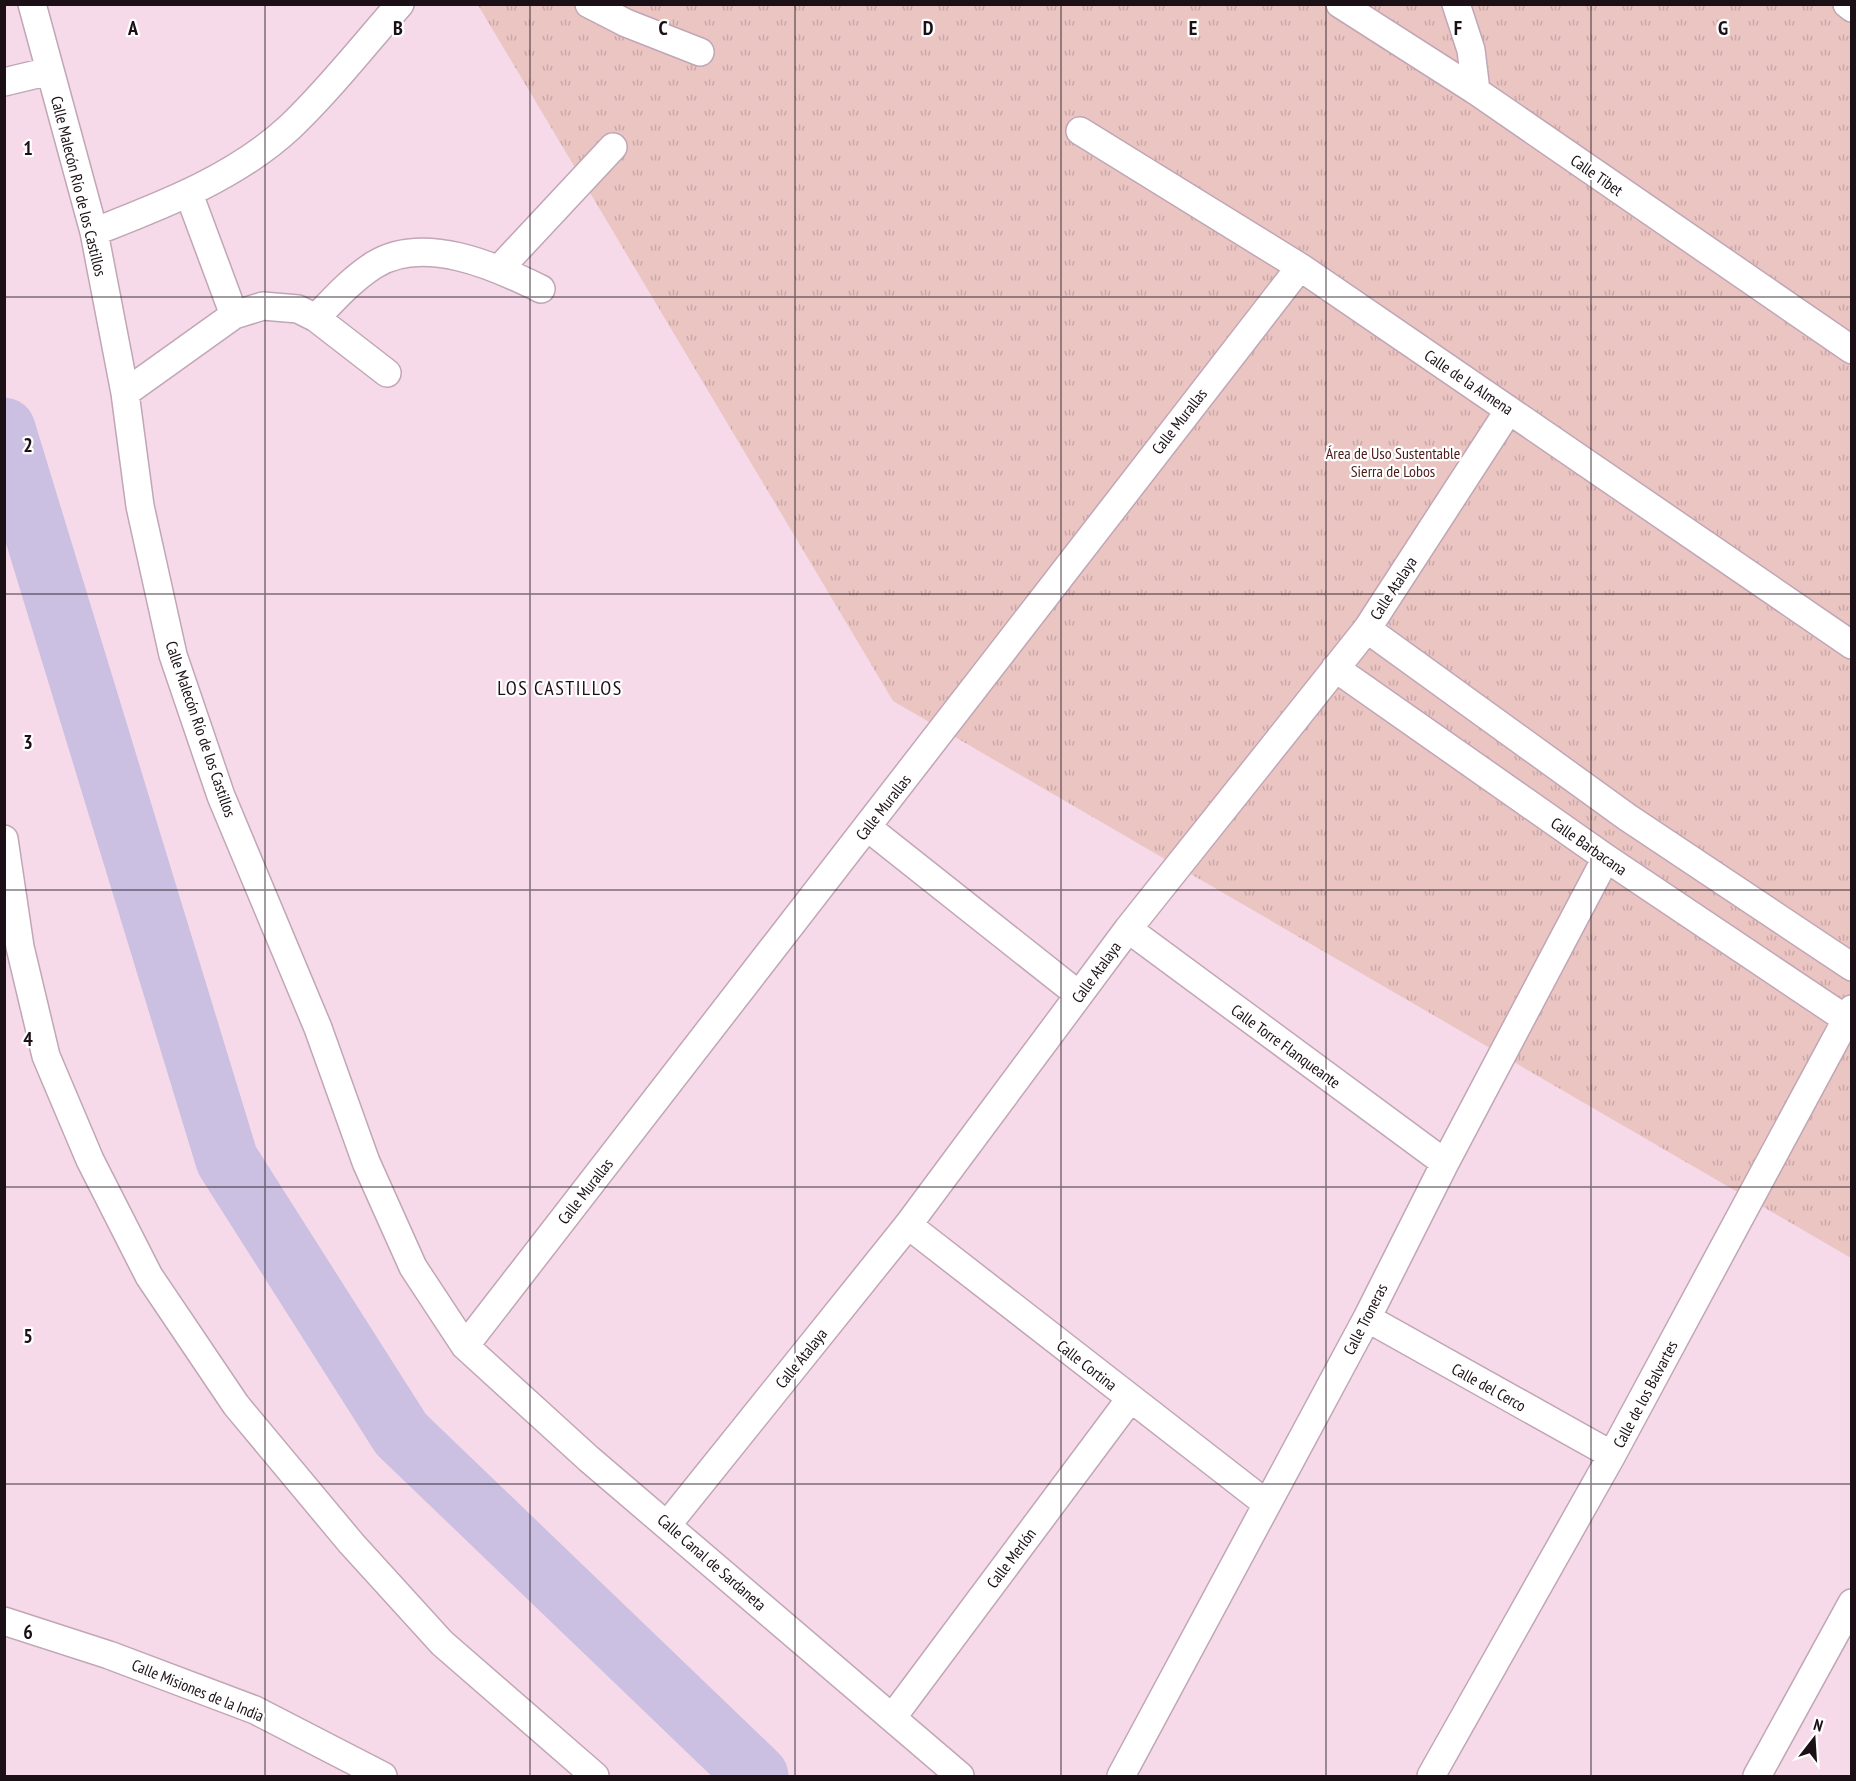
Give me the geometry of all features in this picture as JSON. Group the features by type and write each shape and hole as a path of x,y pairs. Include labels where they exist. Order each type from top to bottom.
{"street":[{"name":"Calle Malecón Río de los Castillos","path":"32,4 94,232 125,393 140,506 173,655 221,796 318,1028 366,1162 412,1267 465,1346"},
{"path":"94,232 189,194 258,151 290,127 400,4"},
{"path":"589,4 626,23 700,52"},
{"name":"Calle Tibet","path":"1340,4 1476,91 1851,350"},
{"path":"1456,4 1471,50 1476,91"},
{"path":"1847,4 1851,8"},
{"path":"4,82 50,71"},
{"name":"Calle de la Almena","path":"1080,131 1300,267 1851,645"},
{"path":"500,268 613,147"},
{"path":"189,194 234,315"},
{"path":"316,318 350,284 375,264 395,256 421,252 458,256 500,268 541,288"},
{"name":"Calle Murallas","path":"465,1346 1300,267"},
{"path":"125,393 234,315 263,306 285,306 316,318 387,373"},
{"name":"Calle Atalaya","path":"668,1524 908,1225 1128,929 1367,629 1509,410"},
{"path":"1367,629 1627,818 1851,967"},
{"name":"Calle Barbacana","path":"1335,668 1606,858 1849,1014"},
{"path":"867,827 1079,995"},
{"path":"4,839 20,947 46,1056 90,1160 149,1275 236,1405 351,1543 442,1643 595,1776"},
{"name":"Calle Troneras","path":"1120,1776 1366,1318 1606,858"},
{"name":"Calle Torre Flanqueante","path":"1128,929 1445,1163"},
{"name":"Calle de los Balvartes","path":"1431,1776 1612,1455 1849,1014"},
{"name":"Calle Cortina","path":"908,1225 1267,1504"},
{"name":"Calle del Cerco","path":"1366,1318 1612,1455"},
{"name":"Calle Canal de Sardaneta","path":"465,1346 589,1459 668,1524 960,1776"},
{"name":"Calle Merlón","path":"892,1718 1130,1399"},
{"path":"1757,1776 1850,1608"},
{"name":"Calle Misiones de la India","path":"4,1621 109,1655 255,1710 383,1776"}],"green space":[{"name":"Área de Uso Sustentable Sierra de Lobos","path":"478,5 1851,5 1851,1258 893,701"}],"waterway":[{"path":"4,429 227,1160 401,1434 757,1776"}],"district":[{"name":"LOS CASTILLOS","path":"560,688"}]}
